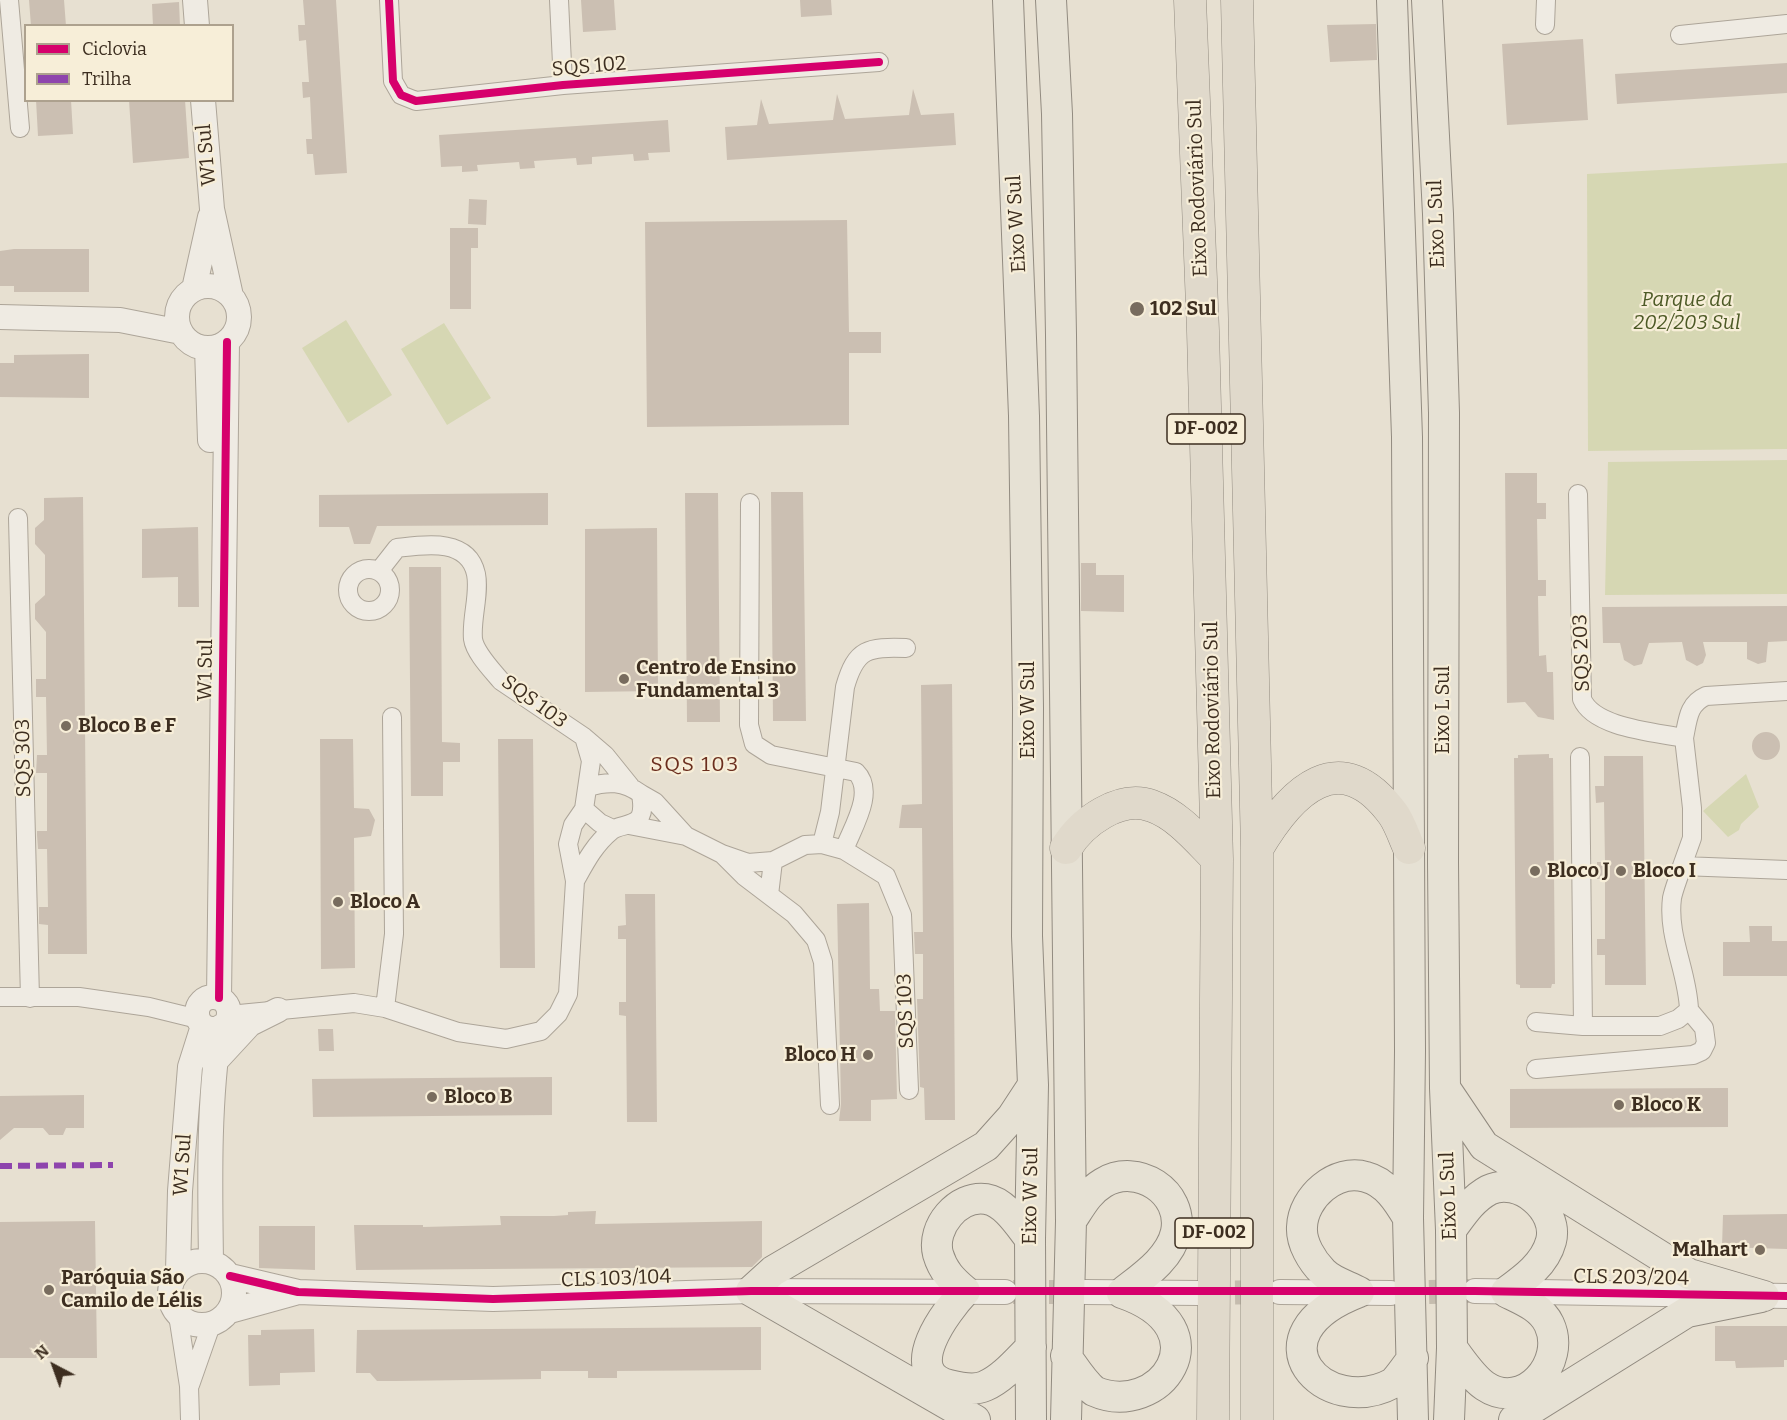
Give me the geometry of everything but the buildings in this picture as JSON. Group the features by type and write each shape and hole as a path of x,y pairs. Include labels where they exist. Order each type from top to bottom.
{"highway":[{"name":"Eixo Rodoviário Sul","path":"1190,0 1203,331 1217,859 1213,1420"},
{"name":"Eixo Rodoviário Sul","path":"1237,0 1257,849 1257,1420"},
{"path":"1257,849 1275,819 1296,796 1325,780 1350,778 1370,790 1394,816 1409,848"},
{"path":"1066,848 1075,833 1104,812 1127,804 1151,805 1178,821 1217,859"}],"main road":[{"name":"Eixo W Sul","path":"1008,0 1024,416 1028,708 1027,936 1033,1085 1030,1239 1031,1420"},
{"name":"Eixo W Sul","path":"1050,0 1057,125 1071,1221 1066,1420"},
{"name":"Eixo L Sul","path":"1392,0 1407,438 1408,1218 1413,1420"},
{"name":"Eixo L Sul","path":"1427,0 1438,213 1444,413 1445,1088 1451,1230 1452,1348 1449,1420"},
{"path":"975,1420 752,1291 773,1271 986,1146 1012,1117 1033,1085"},
{"path":"1445,1088 1484,1146 1689,1274 1776,1296"},
{"path":"1071,1221 1089,1194 1105,1182 1122,1176 1142,1178 1157,1184 1169,1197 1177,1216 1175,1233 1157,1265 1122,1293"},
{"path":"1359,1292 1324,1274 1311,1257 1303,1240 1302,1226 1306,1208 1330,1181 1347,1176 1366,1176 1395,1196 1408,1218"},
{"path":"1451,1230 1474,1200 1490,1190 1506,1187 1518,1190 1543,1208 1553,1229 1550,1244 1531,1274 1506,1292 1535,1307 1548,1323 1554,1337 1546,1369 1534,1385 1522,1393 1503,1393 1486,1387 1470,1372 1452,1348"},
{"path":"1030,1239 1001,1206 987,1199 970,1200 955,1208 942,1225 937,1252 946,1274 965,1291 945,1313 928,1348 931,1372 941,1383 965,1389 983,1387 1000,1377 1031,1347"},
{"path":"1359,1292 1340,1299 1323,1311 1303,1341 1300,1364 1311,1388 1331,1400 1352,1404 1376,1395 1392,1384 1413,1358"},
{"path":"1066,1356 1094,1391 1110,1400 1124,1404 1143,1401 1157,1395 1170,1378 1176,1360 1176,1340 1169,1324 1158,1311 1142,1299 1122,1293"},
{"path":"1514,1420 1687,1312 1776,1296"}],"street":[{"path":"9,0 20,129"},
{"path":"195,0 197,24"},
{"name":"SQS 102","path":"389,0 393,81 401,95 416,101 563,85 879,62"},
{"name":"SQS 102","path":"559,0 563,85"},
{"path":"1545,25 1546,0"},
{"path":"1680,35 1787,24"},
{"name":"W1 Sul","path":"203,102 212,208 231,296"},
{"name":"W1 Sul","path":"188,296 212,208"},
{"path":"120,320 212,286 231,296 239,314 238,325 217,345 196,346 181,332 177,322 188,296"},
{"path":"0,317 120,320 181,332"},
{"name":"W1 Sul","path":"217,345 211,452 214,1063 210,1187 221,1269"},
{"name":"SQS 203","path":"1578,494 1582,699 1586,709 1605,721 1684,738"},
{"path":"750,503 749,725 754,744 771,755 856,772 864,780 866,792 844,850"},
{"name":"SQS 303","path":"18,518 30,998"},
{"name":"SQS 103","path":"379,571 386,558 397,548 436,543 454,548 466,556 476,573 473,641 488,665 501,681 605,755 635,790 643,808 639,819 621,827 593,848 575,881"},
{"path":"822,844 830,812 849,670 859,654 876,647 906,648"},
{"path":"1536,1069 1693,1055 1702,1051 1706,1043 1704,1028 1689,1010 1689,990 1672,928 1672,898 1692,838 1692,808 1684,738 1690,709 1696,700 1706,696 1787,690"},
{"path":"385,1008 394,934 392,717"},
{"name":"SQS 103","path":"213,1011 278,1010 354,1003 385,1008 458,1032 507,1039 541,1031 558,1014 568,994 575,881 568,844 573,825 584,809 588,787 591,761 584,738"},
{"path":"1580,757 1583,1026"},
{"path":"588,787 607,782 635,790"},
{"name":"SQS 103","path":"635,790 655,802 686,836 722,855 748,863 773,861 805,845 822,844 844,850 886,876 902,915 909,1090"},
{"name":"SQS 103","path":"584,809 600,823 686,836"},
{"name":"SQS 103","path":"722,855 794,914 816,940 823,962 830,1105"},
{"path":"769,895 773,861"},
{"path":"1682,866 1787,870"},
{"path":"0,997 79,997 148,1007 213,1011"},
{"path":"214,1063 250,1024 278,1010"},
{"path":"1536,1022 1583,1026 1660,1026 1678,1019 1689,1010"},
{"name":"W1 Sul","path":"178,1271 180,1191 190,1066 213,1011"},
{"path":"189,1386 220,1318 234,1299 235,1288 221,1269 188,1264 178,1271 170,1293 172,1305 178,1315 188,1323 220,1318"},
{"name":"CLS 103/104","path":"221,1269 298,1292 493,1299 752,1291 1005,1292"},
{"name":"CLS 203/204","path":"1475,1291 1776,1296"},
{"name":"CLS 103/104","path":"220,1318 298,1292"},
{"path":"1085,1292 1199,1293"},
{"path":"1280,1292 1391,1293"},
{"path":"178,1315 189,1386 190,1420"}],"green space":[{"name":"Parque da 202/203 Sul","path":"1787,163 1787,449 1588,451 1587,174"},
{"path":"346,320 392,395 348,423 302,348"},
{"path":"444,323 491,398 447,425 401,349"},
{"path":"1787,460 1787,594 1605,595 1608,462"},
{"path":"1746,774 1759,807 1741,824 1739,830 1728,837 1703,811"}],"tunnel":[{"path":"1393,1293 1469,1291"},
{"path":"1013,1292 1085,1292"},
{"path":"1199,1293 1274,1292"}],"marked path":[{"path":"0,1166 113,1165"}],"cycle path":[{"path":"389,0 393,81 401,95 416,101 563,85 879,62"},
{"path":"219,998 227,342"},
{"path":"230,1276 298,1292 493,1299 751,1291 1475,1291 1787,1296"}],"place":[{"name":"102 Sul","path":"1137,309"},
{"name":"Centro de Ensino Fundamental 3","path":"624,679"},
{"name":"Bloco B e F","path":"66,726"},
{"name":"Bloco J","path":"1535,871"},
{"name":"Bloco I","path":"1621,871"},
{"name":"Bloco A","path":"338,902"},
{"name":"Bloco H","path":"868,1055"},
{"name":"Bloco B","path":"432,1097"},
{"name":"Bloco K","path":"1619,1105"},
{"name":"Malhart","path":"1760,1250"},
{"name":"Paróquia São Camilo de Lélis","path":"49,1290"}],"district":[{"name":"SQS 103","path":"695,765"}]}
